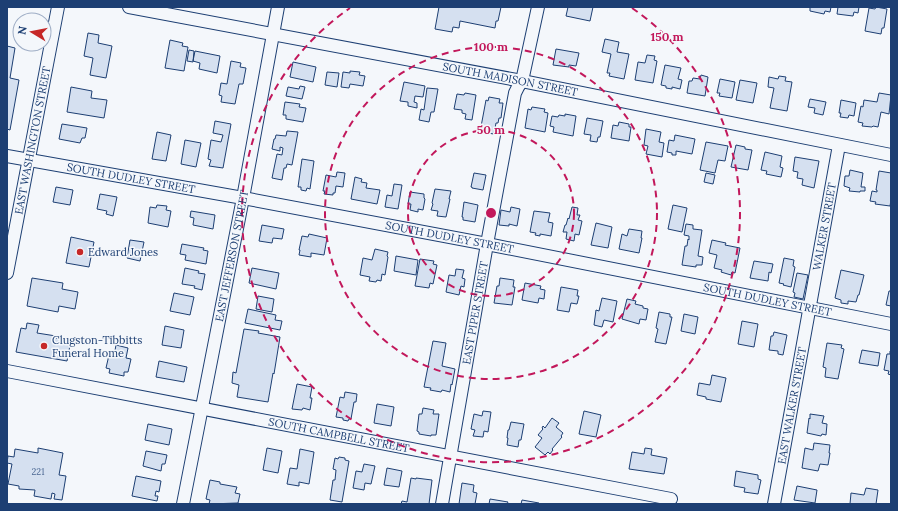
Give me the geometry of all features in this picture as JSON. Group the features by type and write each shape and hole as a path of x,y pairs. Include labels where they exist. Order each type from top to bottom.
{"street":[{"name":"EAST WASHINGTON STREET","path":"7,273 58,7"},
{"name":"SOUTH MADISON STREET","path":"129,7 522,81 891,155"},
{"name":"EAST JEFFERSON STREET","path":"183,504 243,198 278,7"},
{"name":"EAST PIPER STREET","path":"442,504 515,93 522,81 538,7"},
{"name":"WALKER STREET","path":"809,308 839,145"},
{"name":"SOUTH DUDLEY STREET","path":"7,156 243,198 487,244 891,324"},
{"name":"EAST WALKER STREET","path":"774,504 809,308"},
{"name":"SOUTH CAMPBELL STREET","path":"7,371 671,500"}],"building":[{"path":"439,7 501,7 495,28 460,21 459,28 453,27 452,32 435,29"},
{"path":"568,7 593,7 590,21 566,16"},
{"path":"810,7 831,7 830,12 825,11 824,14 810,11"},
{"path":"838,7 859,7 858,13 854,12 853,16 837,14"},
{"path":"876,7 887,9 884,28 882,28 881,34 865,31 869,8 875,9"},
{"path":"88,33 99,35 98,43 112,46 106,78 90,75 93,58 84,56"},
{"path":"605,39 619,42 617,52 629,54 624,79 609,76 610,73 607,73 611,54 602,52"},
{"path":"170,40 183,43 182,46 188,47 184,71 165,68"},
{"path":"7,46 12,47 12,52 14,52 10,78 19,80 10,130 7,129"},
{"path":"556,49 579,53 576,66 569,65 569,67 553,65"},
{"path":"189,50 194,51 193,62 187,61"},
{"path":"195,51 220,56 217,73 199,69 200,63 193,61"},
{"path":"647,55 655,56 654,60 657,61 653,83 635,80 638,62 645,63"},
{"path":"231,61 241,63 240,67 246,68 243,84 239,84 235,104 221,102 222,96 219,95 221,83 227,84"},
{"path":"293,62 316,67 313,82 290,77"},
{"path":"665,65 681,68 678,79 682,80 680,89 672,87 672,89 666,88 666,86 661,85"},
{"path":"350,71 360,72 359,75 365,76 363,86 350,84 349,88 341,87 343,72 350,73"},
{"path":"327,72 339,73 337,87 325,85"},
{"path":"701,75 708,77 705,96 687,93 689,81 692,81 693,78 700,79"},
{"path":"779,76 786,77 785,81 792,82 787,111 770,108 774,88 768,87 769,77 778,79"},
{"path":"720,79 735,82 732,98 719,96 720,93 717,93"},
{"path":"740,80 757,83 753,103 736,100"},
{"path":"404,82 425,86 423,97 415,96 414,102 417,103 417,108 408,106 408,102 400,101"},
{"path":"300,86 305,87 302,99 286,96 288,87 299,89"},
{"path":"71,87 92,91 91,98 107,100 104,118 67,112"},
{"path":"427,88 438,89 434,112 431,112 429,122 419,120 421,109 424,110"},
{"path":"465,93 476,95 472,120 465,119 466,114 462,113 462,110 454,109 457,94 464,95"},
{"path":"879,93 891,95 889,114 881,112 878,127 862,126 863,123 858,122 861,106 863,107 864,100 877,102"},
{"path":"489,97 500,99 499,103 503,103 501,118 499,118 498,123 496,123 494,134 480,132 486,100 488,101"},
{"path":"810,99 826,102 823,115 814,113 815,108 808,107"},
{"path":"841,100 856,103 854,116 849,115 848,118 840,117 841,113 839,113"},
{"path":"285,102 300,104 299,107 306,108 303,122 286,119 286,115 283,115"},
{"path":"532,107 545,109 544,112 548,113 545,132 525,128 528,109 531,110"},
{"path":"565,114 576,116 573,136 553,132 554,127 550,126 552,116 565,116"},
{"path":"587,118 603,121 600,137 598,137 597,142 590,141 591,135 584,134"},
{"path":"215,121 231,124 223,168 209,166 211,160 208,159 211,140 221,142 223,135 213,133"},
{"path":"619,122 629,124 629,127 631,127 629,141 611,138 613,125 618,126"},
{"path":"62,124 87,128 85,138 82,138 80,143 59,139"},
{"path":"646,129 661,132 659,142 664,143 662,157 646,154 648,146 644,145"},
{"path":"287,131 298,132 292,165 287,164 286,168 284,168 282,180 272,178 277,154 282,155 283,148 280,147 280,151 272,149 274,139 276,135 286,136"},
{"path":"157,132 171,135 166,161 152,159"},
{"path":"675,135 695,139 692,154 676,151 676,155 672,155 672,153 667,152 669,140 674,141"},
{"path":"185,140 201,143 196,167 181,164"},
{"path":"706,142 728,146 725,161 718,160 715,173 700,170"},
{"path":"736,145 752,150 748,170 731,167"},
{"path":"765,152 782,156 780,167 783,168 781,177 766,174 767,171 761,170"},
{"path":"795,157 819,161 814,188 802,185 803,179 797,178 798,172 793,171"},
{"path":"302,159 314,161 310,189 307,188 306,191 301,190 301,187 298,187"},
{"path":"850,170 863,173 861,187 865,187 865,191 849,191 850,188 844,186 845,176 849,176"},
{"path":"879,171 891,173 890,206 875,204 876,202 870,201 872,191 877,192"},
{"path":"337,172 345,173 343,187 336,186 335,193 333,193 333,195 324,194 325,191 323,191 326,175 336,177"},
{"path":"474,173 486,175 483,190 471,187"},
{"path":"706,173 715,175 713,184 704,182"},
{"path":"355,177 362,179 361,182 367,183 366,188 380,190 377,204 351,199"},
{"path":"394,184 402,185 398,209 385,207 387,195 392,196"},
{"path":"56,187 73,190 70,205 53,202"},
{"path":"435,189 451,191 446,217 437,216 438,211 431,210"},
{"path":"410,192 424,194 425,199 423,210 418,209 418,212 410,210 411,204 408,204"},
{"path":"100,194 117,197 113,216 106,214 107,211 97,209"},
{"path":"464,202 478,205 475,222 463,220"},
{"path":"157,205 167,206 166,210 171,211 168,227 148,223 150,207 156,208"},
{"path":"673,205 687,208 682,232 668,229"},
{"path":"511,207 520,209 517,226 509,224 509,226 499,225 501,210 510,212"},
{"path":"572,207 578,208 577,215 580,215 578,220 582,221 579,235 575,234 574,241 566,239 567,232 563,232 568,218 569,219"},
{"path":"191,211 215,215 213,229 193,225 194,218 190,217"},
{"path":"534,211 550,213 548,222 553,223 551,236 540,234 540,236 535,235 536,233 530,232"},
{"path":"596,223 612,227 608,248 591,245"},
{"path":"686,224 693,225 693,229 702,230 698,256 703,257 702,265 696,265 696,267 682,265 685,246 687,246 688,239 689,240 689,236 684,235"},
{"path":"262,225 284,229 282,239 273,238 272,243 259,241"},
{"path":"629,229 642,231 639,253 619,249 622,234 627,236"},
{"path":"309,234 327,238 324,255 311,253 311,257 299,255 302,236 308,237"},
{"name":"Edward Jones","path":"71,237 94,242 89,267 66,263"},
{"path":"130,240 144,242 140,261 127,258"},
{"path":"712,240 726,243 725,245 740,248 735,273 732,272 731,275 714,268 717,255 709,253"},
{"path":"182,244 204,248 203,250 208,251 206,264 185,260 186,255 180,254"},
{"path":"375,249 388,252 385,275 382,274 381,281 377,280 376,282 369,281 370,277 360,275 363,258 372,260"},
{"path":"396,256 418,260 416,275 394,271"},
{"path":"784,258 794,260 793,266 795,267 791,287 779,283"},
{"path":"420,259 434,261 433,264 437,265 433,284 430,283 429,288 415,286"},
{"path":"754,261 773,264 771,273 769,272 768,281 750,278"},
{"path":"185,268 205,274 202,290 194,288 195,286 182,284"},
{"path":"252,268 279,273 276,289 249,283"},
{"path":"456,269 464,270 462,278 465,279 464,287 461,286 459,295 446,292 449,275 455,276"},
{"path":"841,270 864,275 856,302 848,301 848,304 841,303 841,300 835,298"},
{"path":"797,273 808,275 803,299 794,297 795,293 793,292"},
{"path":"32,278 63,283 62,289 78,292 75,309 59,306 58,312 27,306"},
{"path":"500,278 514,280 513,287 515,287 512,305 494,303"},
{"path":"525,283 541,286 540,289 545,290 544,299 539,298 538,303 522,300"},
{"path":"561,287 578,290 577,296 579,296 577,304 571,303 569,312 557,310"},
{"path":"889,291 891,291 891,306 886,305"},
{"path":"174,293 194,297 190,315 170,311"},
{"path":"258,296 274,299 272,312 256,309"},
{"path":"602,298 617,301 613,322 604,320 602,327 594,325 596,310 599,311"},
{"path":"627,299 636,301 635,304 648,309 646,320 640,319 639,324 622,319"},
{"path":"248,309 276,315 275,320 282,321 280,330 245,323"},
{"path":"659,312 670,314 670,317 672,317 666,344 655,342 658,329 656,328"},
{"path":"684,314 698,317 695,334 681,331"},
{"path":"742,321 758,324 754,347 738,344"},
{"name":"Clugston-Tibbitts Funeral Home","path":"27,323 39,325 37,333 71,340 67,361 16,352 21,328 26,329"},
{"path":"165,326 184,330 181,348 162,345"},
{"path":"244,329 259,331 258,333 280,337 268,402 237,397 239,385 232,383 233,372 236,373"},
{"path":"774,332 787,335 783,355 778,354 778,351 769,350 771,336 773,336"},
{"path":"433,341 446,343 442,366 455,369 450,392 430,390 431,388 424,387"},
{"path":"827,343 842,345 841,348 844,349 838,379 825,377 826,368 823,367"},
{"path":"116,345 128,348 126,358 131,359 128,372 124,372 124,376 109,373 110,369 106,368 109,355 114,356"},
{"path":"862,350 880,353 878,366 859,363"},
{"path":"890,351 891,375 888,374 889,371 884,370 887,354 890,354"},
{"path":"159,361 187,367 184,382 156,377"},
{"path":"712,375 726,378 721,402 706,399 706,397 697,395 699,383 710,385"},
{"path":"297,384 312,387 310,410 303,408 302,410 292,409"},
{"path":"345,392 357,394 351,419 348,421 343,420 343,418 336,417 340,397 344,398"},
{"path":"377,404 394,407 391,426 374,423"},
{"path":"423,408 434,410 433,414 439,414 436,435 431,436 419,434 417,431 419,414 422,414"},
{"path":"483,411 491,412 488,432 484,431 483,437 473,436 475,430 471,429 474,414 482,416"},
{"path":"584,411 601,415 596,437 579,434"},
{"path":"810,414 824,416 822,423 827,424 826,435 822,434 821,436 807,433"},
{"path":"552,418 559,423 556,427 563,433 561,436 562,437 552,449 553,450 550,454 548,452 545,455 535,447 542,438 538,435 543,429 543,426 545,428"},
{"path":"511,422 524,424 518,447 507,445 508,430"},
{"path":"148,424 172,429 169,445 145,440"},
{"path":"814,443 830,445 828,465 820,464 818,471 802,468 805,448 813,450"},
{"path":"38,448 63,453 59,475 66,476 62,500 54,499 55,494 52,493 51,499 34,496 35,490 19,489 19,486 8,484 12,464 7,463 8,456 14,457 15,449 38,453"},
{"path":"267,448 282,451 278,473 263,470"},
{"path":"645,448 652,449 651,455 667,458 664,474 629,469 632,452 644,454"},
{"path":"300,449 314,452 309,484 299,482 299,486 287,484 290,468 297,469"},
{"path":"146,451 167,455 165,464 162,464 161,471 143,466"},
{"path":"339,457 345,458 345,460 349,461 342,502 330,500 333,480 335,480 336,470 333,469 335,458 338,459"},
{"path":"364,464 375,466 371,484 365,483 364,490 353,488 356,471 362,472"},
{"path":"387,468 402,471 399,487 384,485"},
{"path":"736,471 758,475 758,479 761,480 758,494 744,492 745,488 734,486"},
{"path":"136,476 161,481 159,492 156,491 155,496 158,496 157,501 132,496"},
{"path":"411,478 432,480 429,504 401,504 402,501 407,502"},
{"path":"210,480 220,482 220,484 237,487 235,493 240,494 238,503 209,504 210,500 206,499"},
{"path":"462,483 474,485 473,492 477,493 475,504 459,504"},
{"path":"797,486 817,490 815,503 794,500"},
{"path":"866,488 878,490 876,504 850,504 851,493 864,495"},
{"path":"490,499 508,502 507,504 489,504"},
{"path":"522,500 539,503 539,504 521,504"}],"place":[{"name":"Edward Jones","path":"80,252"},
{"name":"Clugston-Tibbitts Funeral Home","path":"44,346"}]}
